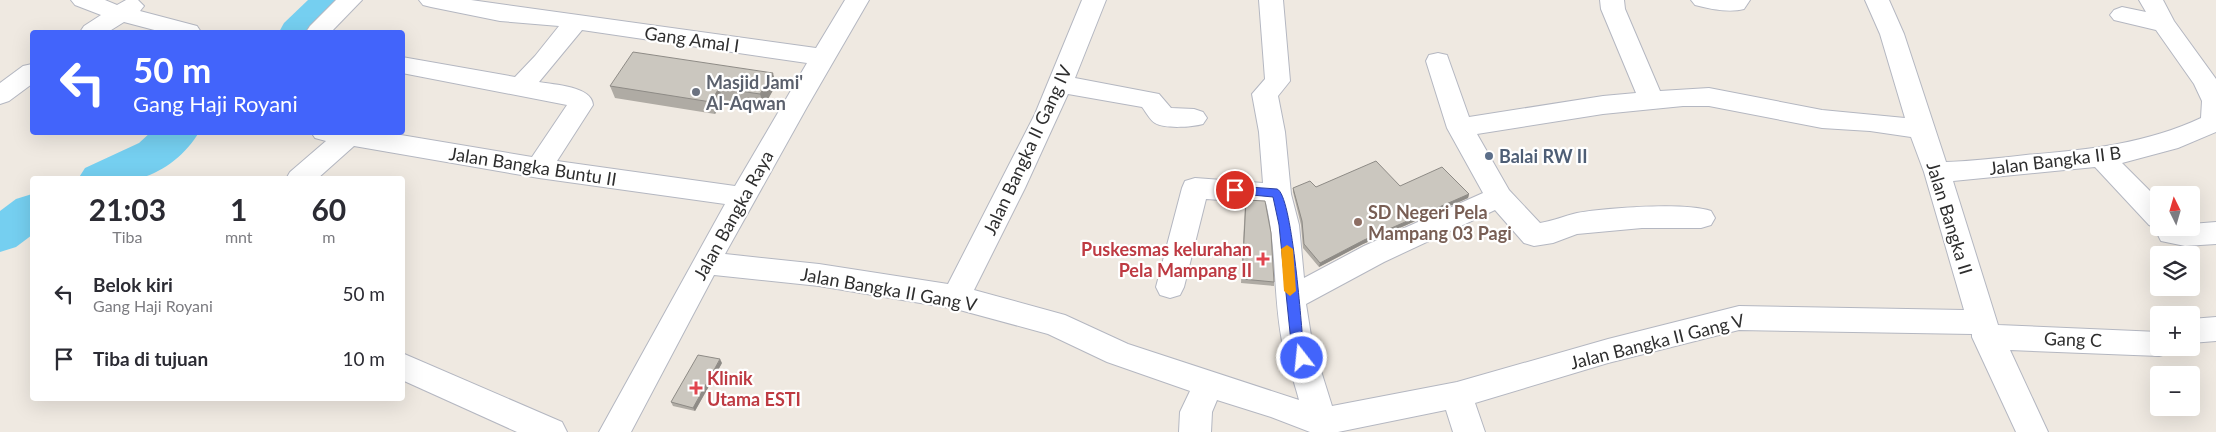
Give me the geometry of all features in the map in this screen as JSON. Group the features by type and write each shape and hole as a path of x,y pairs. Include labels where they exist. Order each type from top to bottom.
{"street":[{"path":"83,0 182,30"},
{"path":"95,30 142,0"},
{"path":"320,30 350,0"},
{"name":"Gang Amal I","path":"431,0 500,13 572,13 728,45 823,57"},
{"name":"Jalan Bangka Raya","path":"614,432 743,197 857,0"},
{"name":"Jalan Bangka II Gang IV","path":"956,297 1022,170 1078,43 1094,0"},
{"path":"1271,0 1278,81 1265,94 1272,132 1277,194 1285,225 1291,299 1297,342 1320,422"},
{"path":"1612,0 1613,9 1651,99"},
{"path":"1703,0 1736,4 1738,0"},
{"name":"Jalan Bangka II","path":"1877,0 1892,34 1921,129 1937,172 1984,329 2032,432"},
{"path":"2151,0 2164,24"},
{"path":"521,86 544,62 572,13"},
{"path":"2122,15 2164,24"},
{"name":"Jalan Bangka II B","path":"1937,172 2101,157 2169,141 2197,132 2213,123 2215,102 2205,80 2164,24"},
{"path":"1438,61 1460,128 1500,197 1534,235 1553,232 1576,224 1642,218 1701,218"},
{"path":"405,67 521,86 576,98 580,101 570,122 540,168"},
{"path":"0,95 30,73"},
{"path":"1059,84 1150,100 1164,117 1194,118"},
{"path":"1460,128 1651,99 1709,97 1822,119 1870,122 1921,129"},
{"path":"302,176 336,135"},
{"name":"Jalan Bangka Buntu II","path":"336,135 540,168 743,197"},
{"path":"2101,157 2150,209"},
{"path":"1170,288 1195,188 1277,194"},
{"path":"1291,299 1374,254 1500,197"},
{"path":"2200,235 2216,233"},
{"name":"Jalan Bangka II Gang V","path":"706,263 819,275 956,297 1055,324 1118,353 1277,405 1320,422 1457,396 1608,351 1739,318 1984,329"},
{"name":"Gang C","path":"1984,329 2121,340 2133,344 2150,344"},
{"path":"2200,330 2216,329"},
{"path":"405,367 465,396 551,432"},
{"path":"1195,432 1196,412 1209,384"},
{"path":"1457,396 1469,432"}],"building":[{"path":"633,52 773,73 760,94 719,88 711,102 610,86"},
{"name":"SD Negeri Pela Mampang 03 Pagi","path":"1376,161 1400,186 1442,167 1469,194 1364,240 1320,263 1304,244 1302,221 1293,188 1310,181 1316,187"},
{"name":"Puskesmas kelurahan Pela Mampang II","path":"1246,200 1265,201 1271,233 1274,282 1242,279"},
{"path":"698,355 720,359 693,408 671,402"}],"waterway":[{"path":"300,30 330,0"},
{"path":"106,176 154,154 175,135"},
{"path":"0,235 30,212"}],"slow traffic":[{"path":"1287,249 1290,291"}],"place":[{"name":"Masjid Jami' Al-Aqwan","path":"696,92"},
{"name":"Balai RW II","path":"1489,156"},
{"name":"SD Negeri Pela Mampang 03 Pagi","path":"1358,222"},
{"name":"Puskesmas kelurahan Pela Mampang II","path":"1263,259"},
{"name":"Klinik Utama ESTI","path":"696,388"}],"route":[{"path":"1235,190 1277,194 1285,225 1291,299 1297,342 1302,358"}]}
